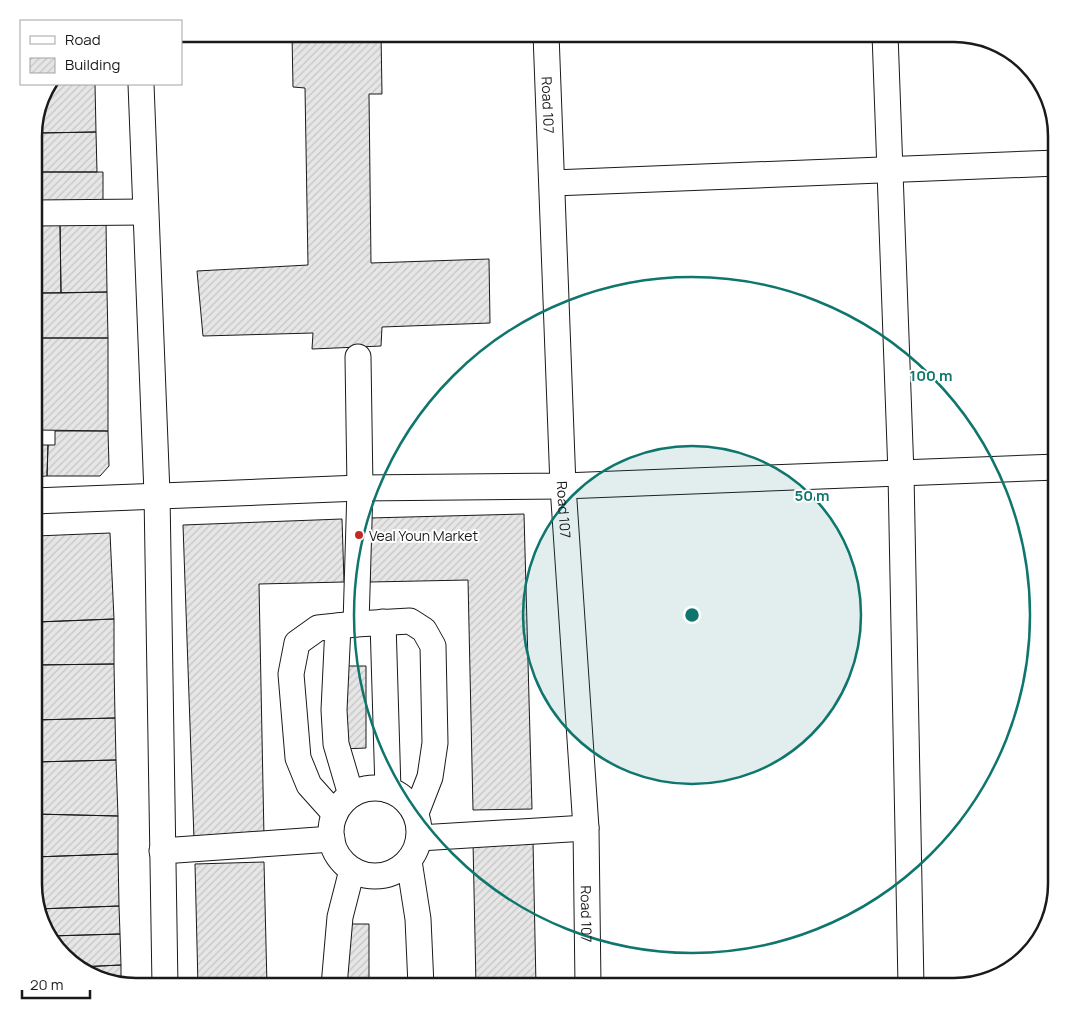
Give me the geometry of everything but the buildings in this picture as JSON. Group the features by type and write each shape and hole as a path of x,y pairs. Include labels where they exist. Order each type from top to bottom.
{"street":[{"name":"Road 107","path":"546,42 563,486 586,828 588,978"},
{"path":"886,42 889,168 901,474 911,978"},
{"path":"141,85 157,494 165,978"},
{"path":"553,183 889,168 1048,163"},
{"path":"43,213 145,212"},
{"path":"351,795 336,744 334,710 347,625 360,488 358,357"},
{"path":"43,500 157,494 360,488 563,486 1048,467"},
{"path":"335,814 309,785 298,758 291,674 297,643 318,628 410,620 424,630 433,646 435,743 430,777 416,814"},
{"path":"383,622 388,790"},
{"path":"362,790 388,790 399,795 416,814 419,838 409,861 399,870 388,875 369,876 352,870 342,862 332,839 335,814 351,795 362,790"},
{"path":"419,838 586,828"},
{"path":"162,851 332,839"},
{"path":"409,861 418,919 421,978"},
{"path":"335,978 340,917 352,870"}],"place":[{"name":"Veal Youn Market","path":"359,535"}]}
